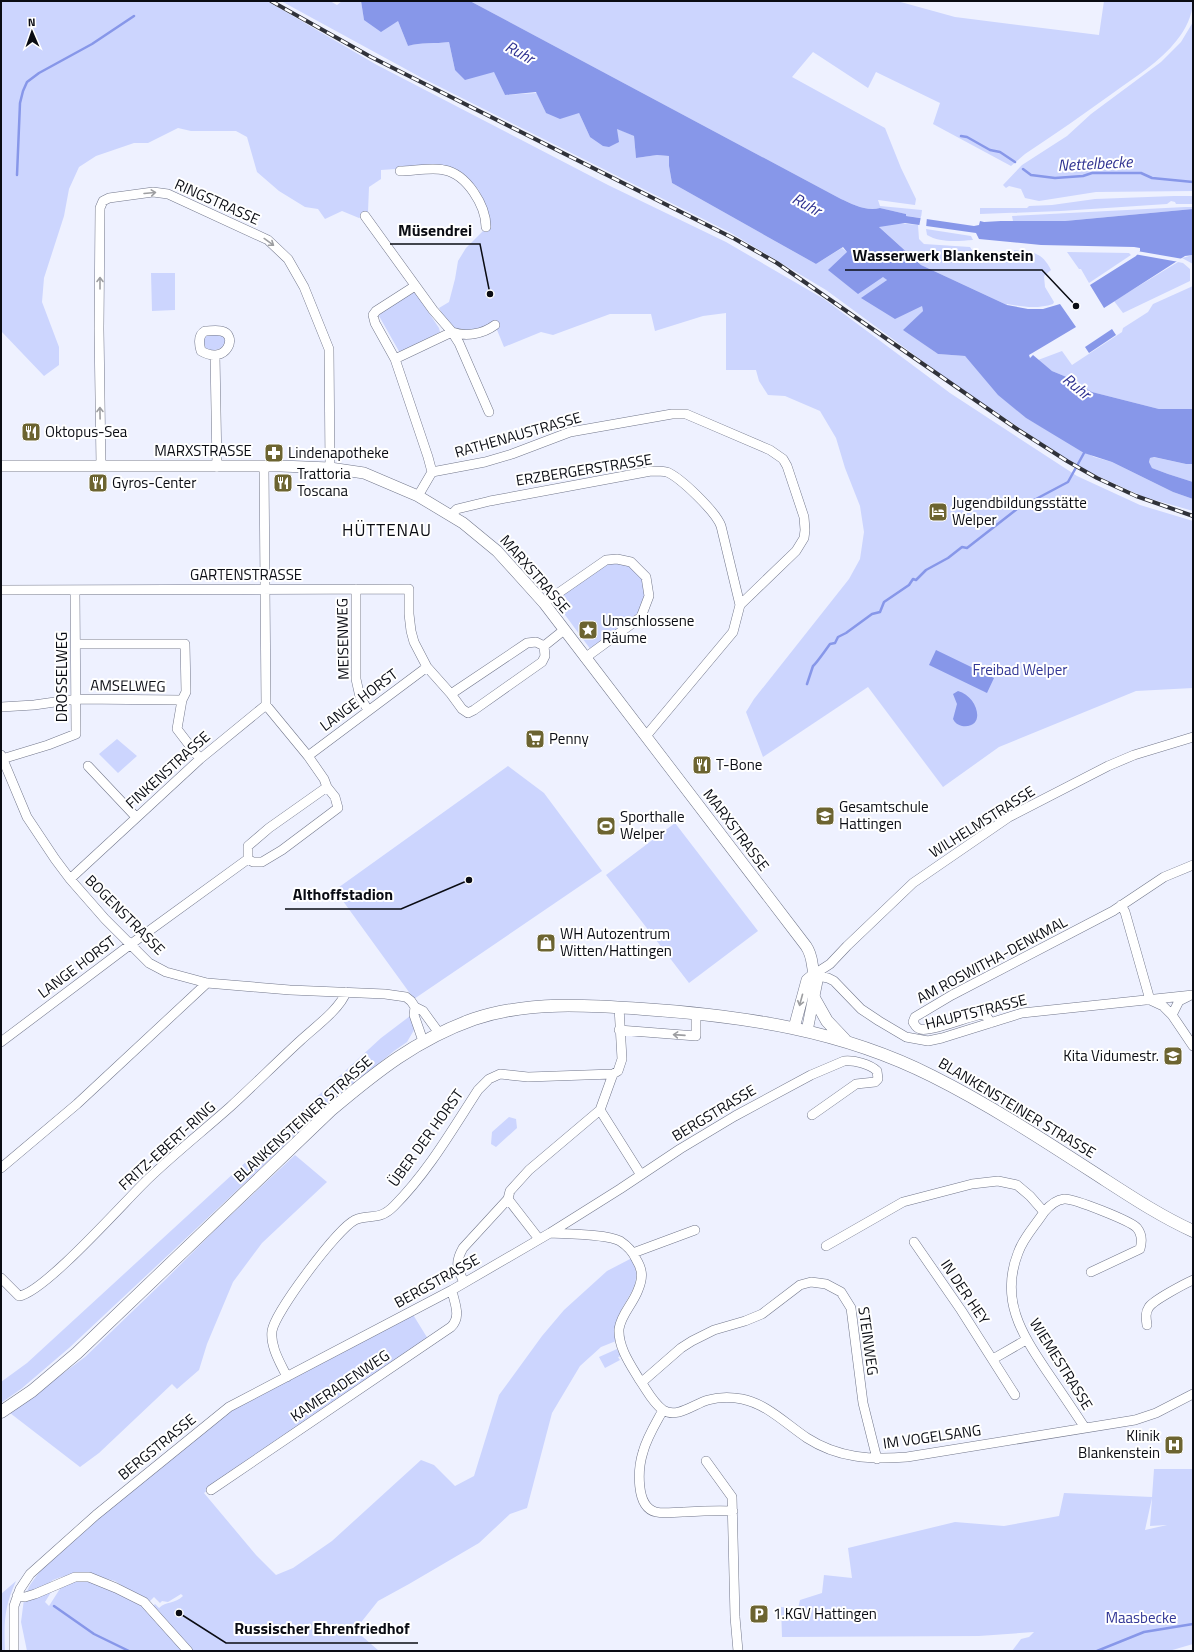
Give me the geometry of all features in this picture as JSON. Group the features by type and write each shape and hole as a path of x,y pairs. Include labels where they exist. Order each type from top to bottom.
{"main road":[{"path":"814,998 827,1021 844,1040"},
{"name":"BLANKENSTEINER STRASSE","path":"1,1412 32,1391 77,1353 331,1110 370,1076 397,1057 439,1033 490,1015 526,1009 555,1006 619,1007 696,1013 752,1019 844,1040 908,1064 974,1098 1152,1209 1193,1231"}],"street":[{"path":"400,171 444,170 455,175 463,181 476,196 485,215 486,228"},
{"name":"RINGSTRASSE","path":"102,466 99,329 100,208 103,201 109,198 154,192 168,194 268,240 288,259 304,287 329,349 330,468"},
{"path":"366,216 415,286 459,343 489,412"},
{"path":"415,286 376,311 373,316 375,323 395,359 432,472 418,496"},
{"path":"395,359 452,332 462,335 472,335 495,325"},
{"path":"215,355 217,467"},
{"name":"RATHENAUSTRASSE","path":"432,472 505,456 570,432 672,414 686,414 715,425 770,450 783,459 787,466 805,523 804,538 796,551 740,605"},
{"name":"MARXSTRASSE","path":"1,466 264,466 330,468 364,473 418,496 463,523 497,551 544,603 806,946 812,957 813,975 817,981 807,1031"},
{"path":"264,466 266,705 308,756 335,797 338,808 282,850 262,862 253,862 248,859 248,846 270,828 327,787"},
{"name":"ERZBERGERSTRASSE","path":"451,515 457,509 490,500 651,471 667,472 687,487 710,509 719,520 740,605 733,632 646,736"},
{"path":"544,603 606,560 617,559 631,562 646,577 650,593 641,617 585,658"},
{"name":"MEISENWEG","path":"356,589 356,679 360,697 368,710"},
{"name":"GARTENSTRASSE","path":"1,590 409,589 411,631 414,642 427,667"},
{"name":"DROSSELWEG","path":"3,762 76,734 75,590"},
{"path":"544,646 564,630"},
{"path":"451,694 527,642 536,642 544,646"},
{"name":"AMSELWEG","path":"76,644 186,644 186,692 182,700 177,729 200,759"},
{"path":"427,667 462,709 468,714 542,662 545,656 544,646"},
{"name":"LANGE HORST","path":"308,756 427,667"},
{"name":"AMSELWEG","path":"1,708 76,699 182,700"},
{"name":"FINKENSTRASSE","path":"70,879 200,759 266,705"},
{"name":"WILHELMSTRASSE","path":"813,975 830,964 913,883 1009,817 1108,766 1134,755 1193,737"},
{"name":"BOGENSTRASSE","path":"3,762 27,818 70,879 130,944 146,960 156,967 166,972 207,983 406,997 412,1001 415,1007 423,1011 439,1033"},
{"path":"88,766 136,817"},
{"name":"LANGE HORST","path":"1,1042 130,944 248,859"},
{"name":"AM ROSWITHA-DENKMAL","path":"991,1023 983,1014 929,1029 919,1029 913,1022 915,1017 952,995 1121,905 1164,877 1193,865"},
{"path":"1121,905 1125,912 1150,1000 1163,1006 1172,1015 1193,1046"},
{"path":"794,1028 807,980 813,975"},
{"name":"HAUPTSTRASSE","path":"813,975 834,980 862,1009 898,1033 913,1039 928,1041 1022,1013 1192,995"},
{"path":"1,1168 77,1104 207,983"},
{"name":"FRITZ-EBERT-RING","path":"1,1278 19,1296 28,1294 43,1282 90,1238 148,1178 231,1106 324,1018 343,999 346,992"},
{"name":"HAUPTSTRASSE","path":"1172,1015 1179,1001 1192,995"},
{"path":"415,1007 414,1015 423,1041"},
{"path":"464,1283 457,1264 457,1258 463,1248 508,1199 510,1191 529,1170 600,1110 613,1074 618,1071 622,1058 619,1030 619,1007"},
{"path":"619,1030 696,1036 696,1013"},
{"name":"BERGSTRASSE","path":"14,1651 14,1606 20,1589 30,1574 96,1515 229,1407 452,1290 539,1240 680,1149 735,1116 828,1067 848,1060 871,1067 877,1071 878,1079 875,1082 856,1084 812,1114"},
{"name":"ÜBER DER HORST","path":"287,1377 273,1346 272,1330 279,1314 312,1265 348,1225 356,1220 381,1216 399,1200 418,1180 478,1090 489,1079 500,1074 528,1077 613,1074"},
{"path":"600,1110 641,1175"},
{"path":"826,1246 903,1202 972,1184 998,1181 1017,1185 1030,1196 1044,1212 1049,1206 1058,1201 1071,1199 1132,1224 1137,1228 1141,1240 1140,1249 1091,1272"},
{"path":"508,1199 539,1240"},
{"name":"WIEMESTRASSE","path":"1044,1212 1021,1246 1016,1259 1012,1275 1011,1291 1014,1313 1026,1340 1085,1428"},
{"path":"633,1253 695,1230"},
{"path":"550,1233 606,1237 619,1241 633,1253 642,1270 641,1281 637,1292 623,1315 620,1337 630,1363 652,1400 663,1410 649,1436 641,1460 640,1488 643,1503 650,1510 665,1513 715,1510 733,1511"},
{"name":"IN DER HEY","path":"914,1242 1015,1395"},
{"path":"1147,1325 1145,1315 1150,1306 1184,1284 1193,1280"},
{"name":"STEINWEG","path":"642,1382 681,1348 692,1341 714,1330 745,1321 762,1314 800,1285 811,1282 826,1284 841,1292 851,1308 863,1403 878,1459"},
{"name":"KAMERADENWEG","path":"211,1490 451,1327 455,1323 458,1315 452,1290"},
{"path":"992,1359 1026,1340"},
{"name":"IM VOGELSANG","path":"663,1410 675,1414 715,1399 744,1399 766,1408 808,1438 837,1452 856,1457 878,1459 907,1457 1122,1422 1148,1416 1193,1394"},
{"path":"706,1461 730,1493 732,1502 735,1617 738,1651"},
{"path":"17,1596 25,1597 75,1577 89,1577 144,1602 188,1651"}],"green space":[{"name":"Freibad Welper","path":"1,1 267,1 377,65 608,185 726,242 824,299 950,393 1077,476 1140,505 1193,521 1193,688 1136,691 999,747 943,787 868,687 763,757 746,712 754,699 849,579 860,559 864,532 860,506 845,468 836,438 820,411 785,396 768,395 759,381 756,370 726,370 726,313 703,316 655,331 651,314 610,314 553,335 541,332 504,347 495,325 474,331 455,329 444,317 439,308 449,302 458,261 466,248 490,224 485,204 478,189 458,173 440,166 381,170 381,179 369,187 368,212 359,218 342,211 325,219 318,209 305,207 279,191 257,172 247,137 236,131 191,131 178,128 148,143 134,143 96,156 79,167 69,189 64,216 44,278 42,302 59,347 59,365 44,376 1,331"},
{"path":"281,1 330,1 337,5 342,1 361,1 364,20 398,21 408,46 449,42 455,70 495,72 505,95 537,93 546,113 579,113 590,137 616,128 634,136 636,158 657,155 669,156 672,183 816,264 842,248 847,252 857,293 883,276 887,280 862,298 922,306 923,311 904,330 938,354 965,356 999,395 1026,418 1094,457 1112,462 1173,492 1193,499 1193,511 1144,497 1080,468 958,387 826,290 731,233 422,78"},
{"path":"470,1 897,1 955,17 1099,35 1104,1 1193,1 1193,6 1192,12 1183,32 1163,55 1138,75 1025,154 1011,166 933,124 940,103 876,72 868,88 813,52 792,77 885,128 901,168 916,199 915,205 878,200 880,206 922,210 921,218 906,216 906,214 880,208 865,208 841,199"},
{"path":"1193,22 1193,191 1096,192 1039,201 1025,198 1021,189 1009,186 1006,188 1003,185 1022,165 1067,136 1091,114 1161,62 1181,42"},
{"path":"1193,196 1193,204 1176,204 1175,202 1171,201 1167,204 1061,211 980,214 980,208 1027,208 1029,206 1052,205 1095,199"},
{"path":"1193,207 1193,209 1065,221 1013,221 1012,216"},
{"path":"897,223 918,225 919,239 924,244 970,247 972,250 971,259 1013,262 1014,250 1032,252 1040,256 1048,264 1051,270 1044,276 1045,287 1054,302 1053,304 1036,307 1007,305 921,265 878,226"},
{"path":"926,229 971,236 973,240 949,241 932,238 927,235"},
{"path":"1067,252 1129,253 1131,255 1089,283 1081,269 1079,269"},
{"path":"1193,255 1193,264 1182,258"},
{"path":"1178,262 1183,263 1190,269 1190,281 1123,313 1114,301"},
{"path":"151,273 175,273 175,310 152,311"},
{"path":"1193,286 1193,409 1159,409 1092,392 1069,378 1052,371 1038,360 1062,351 1072,365 1122,332 1123,328 1148,312 1153,304"},
{"path":"415,292 439,328 440,332 400,353 379,316 380,313 406,295"},
{"path":"207,334 218,334 224,336 226,346 214,350 208,350 205,348 203,339"},
{"path":"1153,457 1186,464 1193,464 1193,482 1152,468 1149,462 1150,458"},
{"path":"607,562 630,565 643,577 647,596 638,616 591,650 554,600"},
{"path":"117,739 137,756 118,773 99,754"},
{"path":"508,766 544,793 602,871 414,999 335,890"},
{"path":"675,823 758,931 689,983 606,875"},
{"path":"410,1016 414,1030 407,1042 327,1106 69,1348 21,1389 1,1403 1,1382 27,1363 381,1038"},
{"path":"509,1117 516,1119 517,1128 496,1147 491,1144 492,1132"},
{"path":"295,1155 327,1182 262,1243 233,1282 207,1344 199,1370 177,1389 172,1384 99,1453 80,1467 10,1413 85,1357 218,1227"},
{"path":"632,1258 635,1267 636,1281 618,1316 616,1341 601,1347 580,1366 552,1413 527,1508 510,1514 479,1543 378,1601 355,1630 379,1651 192,1651 152,1607 155,1604 159,1608 165,1604 180,1599 183,1596 181,1594 168,1602 162,1601 160,1603 154,1597 148,1603 115,1581 89,1574 61,1577 53,1580 40,1590 26,1593 40,1571 100,1517 232,1408 412,1313 428,1339 225,1476 204,1493 256,1555 276,1575 293,1568 332,1541 421,1460 434,1465 455,1486 474,1476 499,1395 542,1336 564,1310 607,1271"},
{"path":"617,1349 621,1356 618,1357 620,1360 605,1368 599,1357"},
{"path":"1154,1469 1193,1469 1193,1644 1169,1651 1012,1651 1021,1639 1029,1637 1034,1632 979,1636 782,1637 781,1607 798,1609 800,1600 822,1593 824,1575 852,1578 848,1548 955,1522 1004,1526 1059,1516 1064,1493 1152,1497","holes":["1152,1498 1150,1526 1167,1525 1145,1530"]},
{"path":"82,1578 116,1590 144,1606 185,1651 27,1651 21,1622 24,1599 53,1589 45,1602 49,1606 63,1584"},
{"path":"16,1581 7,1607 5,1651 1,1651 1,1594"}],"water":[{"name":"Ruhr","path":"361,1 470,1 841,199 865,208 880,208 906,214 906,216 974,226 979,225 980,221 1065,221 1193,209 1193,255 1185,256 1104,308 1090,285 1136,256 1140,251 1140,248 1041,245 979,239 976,233 905,223 879,227 921,265 1007,305 1028,309 1043,309 1060,304 1076,327 1029,355 1030,358 1033,355 1052,371 1069,378 1092,392 1159,409 1193,409 1193,464 1186,464 1154,457 1150,458 1149,462 1152,468 1193,482 1193,499 1173,492 1112,462 1084,453 1026,418 998,395 965,356 938,354 903,330 923,311 922,306 895,319 861,298 887,280 883,277 858,294 828,270 847,252 843,247 816,264 672,183 669,156 657,155 636,158 634,136 617,129 619,142 609,147 603,146 590,137 579,113 560,119 546,113 536,92 505,95 494,72 465,80 455,70 449,42 408,46 398,21 381,32 364,20"},
{"path":"1112,329 1116,335 1089,353 1085,347"},
{"path":"936,650 994,678 987,693 929,665"},
{"path":"958,691 965,694 975,705 977,718 970,726 959,725 953,719 957,704 953,694"}],"pier":[{"path":"921,216 927,217 926,228 919,227"},
{"path":"1137,251 1183,259 1179,262 1134,254"}],"waterway":[{"path":"17,175 20,103 27,82 39,73 92,44 134,16"},
{"name":"Nettelbecke","path":"961,136 967,137 990,150 1000,152 1015,162"},
{"name":"Nettelbecke","path":"1023,169 1031,175 1055,178 1083,176 1092,173 1141,173 1152,178 1193,182"},
{"path":"807,684 813,666 830,644 835,643 838,637 872,614 880,612 884,602 909,585 913,579 916,580 926,570 948,558 962,547 967,548 1017,509 1068,482 1084,453"},
{"name":"Maasbecke","path":"54,1606 94,1634 129,1651"},
{"path":"1097,1651 1144,1632 1193,1624"}],"railway":[{"path":"271,1 371,57 735,239 777,263 1017,429 1067,461 1097,478 1136,496 1193,516"}],"place":[{"name":"Müsendrei","path":"490,294"},
{"name":"Wasserwerk Blankenstein","path":"1076,306"},
{"name":"Oktopus-Sea","path":"31,432"},
{"name":"Lindenapotheke","path":"274,453"},
{"name":"Gyros-Center","path":"98,483"},
{"name":"Trattoria Toscana","path":"283,483"},
{"name":"Jugendbildungsstätte Welper","path":"938,512"},
{"name":"Umschlossene Räume","path":"588,630"},
{"name":"Penny","path":"535,739"},
{"name":"T-Bone","path":"702,765"},
{"name":"Gesamtschule Hattingen","path":"825,816"},
{"name":"Sporthalle Welper","path":"606,826"},
{"name":"Althoffstadion","path":"469,880"},
{"name":"WH Autozentrum Witten/Hattingen","path":"546,943"},
{"name":"Kita Vidumestr.","path":"1173,1056"},
{"name":"Klinik Blankenstein","path":"1174,1445"},
{"name":"Russischer Ehrenfriedhof","path":"179,1613"},
{"name":"1.KGV Hattingen","path":"759,1614"}],"district":[{"name":"HÜTTENAU","path":"387,530"}]}
